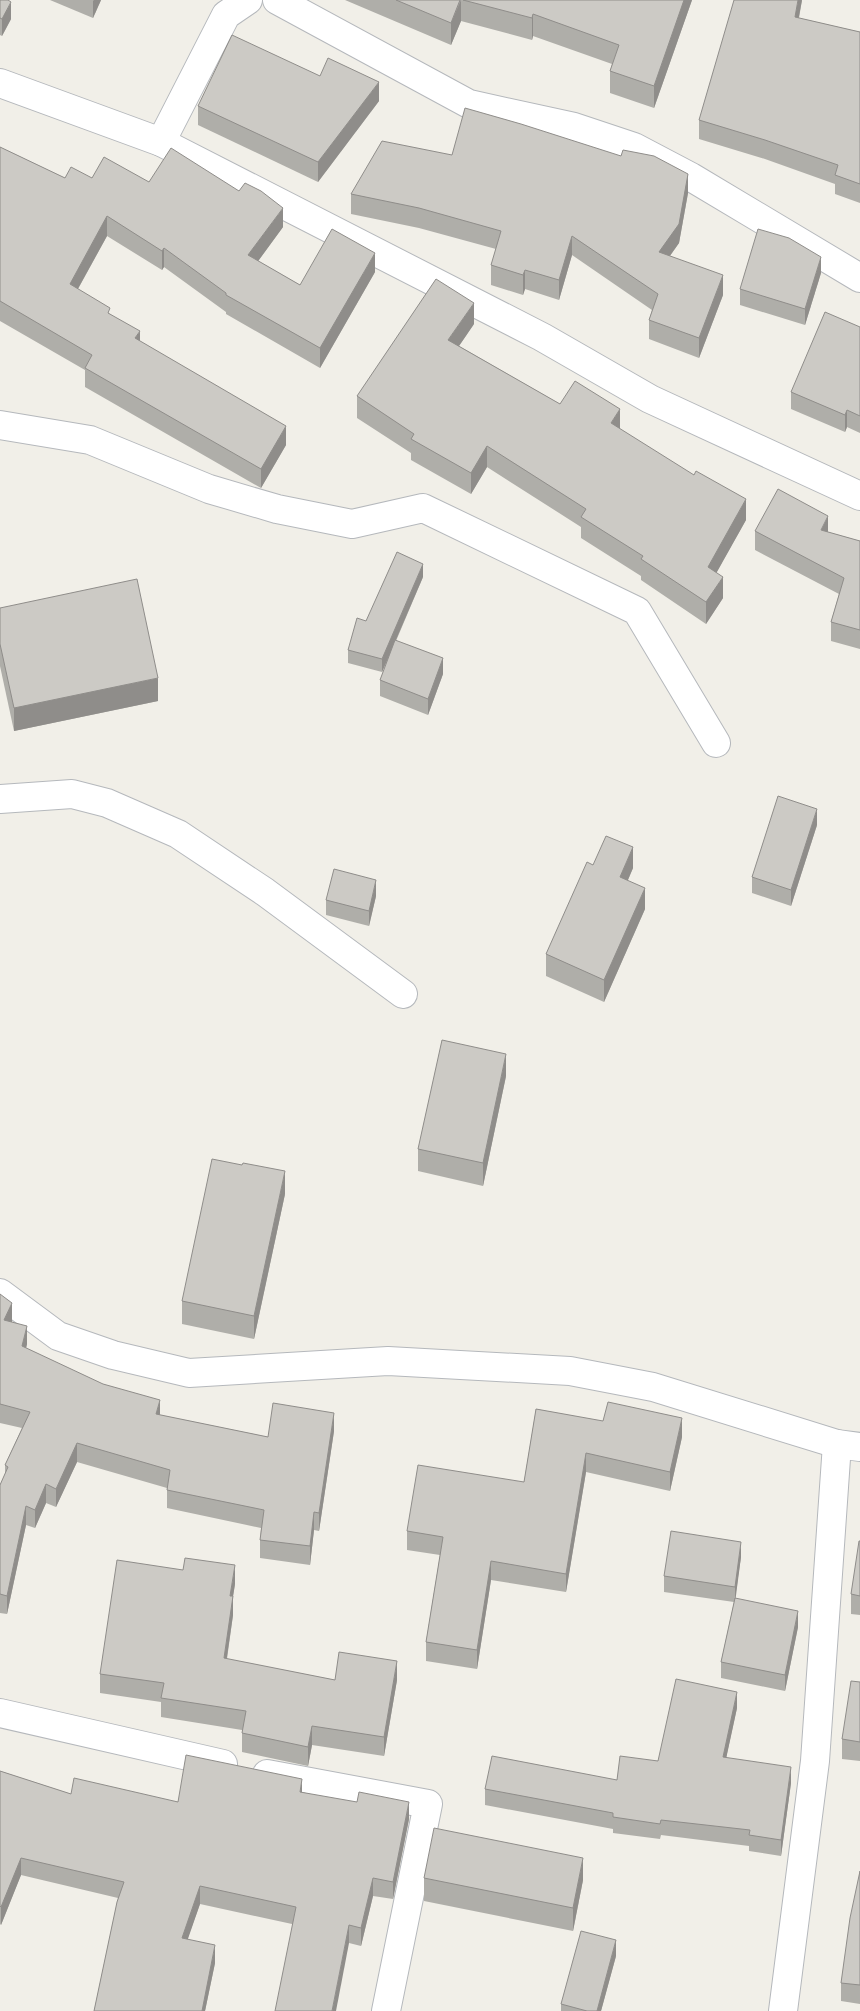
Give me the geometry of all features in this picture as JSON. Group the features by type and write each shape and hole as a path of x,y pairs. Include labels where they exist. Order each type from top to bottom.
{"street":[{"path":"161,142 226,15 248,0"},
{"path":"277,0 469,104 574,127 634,147 691,177 860,278"},
{"path":"0,83 161,142 542,337 650,399 860,496"},
{"path":"0,425 90,440 209,489 276,509 352,524 423,508 637,611 716,743"},
{"path":"0,799 72,794 107,803 178,834 265,892 404,994"},
{"path":"0,1293 58,1336 113,1355 189,1373 388,1361 570,1371 653,1387 849,1445 815,1761 783,2011"},
{"path":"0,1713 285,1778 428,1804 386,2011"}],"building":[{"path":"0,0 11,2 2,19 0,18"},
{"path":"396,0 460,0 451,23"},
{"path":"463,0 684,0 654,86 610,71 619,45 533,14 532,18"},
{"path":"734,0 798,0 795,17 860,32 860,184 835,175 838,165 699,120"},
{"path":"232,35 320,76 328,58 379,82 318,162 198,106"},
{"path":"465,108 621,156 623,150 654,156 688,174 679,224 659,252 723,275 699,338 649,320 658,294 572,236 559,280 525,270 523,275 491,265 501,231 419,208 351,194 382,141 452,155"},
{"path":"0,147 65,178 71,167 92,178 104,157 149,182 171,148 239,191 245,183 261,191 283,208 248,255 300,285 332,229 375,253 320,348 226,295 226,293 164,248 162,251 107,216 70,284 110,308 108,313 140,331 135,338 286,426 261,469 85,368 92,355 0,301"},
{"path":"758,229 789,238 821,257 805,309 740,289"},
{"path":"436,279 474,303 448,340 560,404 575,381 620,409 611,423 694,475 696,471 746,499 708,567 723,577 706,602 641,559 643,556 581,517 586,509 487,446 471,473 411,439 414,434 357,396"},
{"path":"825,312 860,327 860,416 847,410 845,415 791,392"},
{"path":"778,489 828,516 821,530 860,541 860,630 831,622 844,578 755,531"},
{"path":"397,552 423,564 382,659 348,650 357,618 366,621"},
{"path":"137,579 158,678 14,708 0,644 0,608"},
{"path":"395,640 443,658 428,699 380,680"},
{"path":"778,796 817,809 791,890 752,877"},
{"path":"606,836 633,847 620,877 645,888 604,980 546,954 587,862 593,865"},
{"path":"334,869 376,880 369,911 326,900"},
{"path":"442,1040 506,1054 483,1163 418,1149"},
{"path":"212,1159 285,1171 254,1316 182,1301"},
{"path":"0,1294 12,1303 4,1320 27,1326 22,1346 103,1384 160,1400 156,1414 268,1437 273,1403 334,1413 319,1513 314,1512 310,1546 260,1540 264,1510 167,1490 170,1470 77,1443 56,1489 46,1484 35,1510 26,1506 7,1596 0,1594 0,1485 8,1467 5,1465 30,1412 0,1404"},
{"path":"608,1402 682,1418 670,1472 586,1453 566,1574 491,1561 477,1650 426,1642 443,1537 407,1531 418,1465 524,1482 536,1409 603,1421"},
{"path":"671,1531 741,1542 735,1587 664,1576"},
{"path":"860,1541 860,1596 851,1594"},
{"path":"185,1558 235,1565 230,1596 233,1596 224,1658 335,1680 339,1652 397,1661 384,1737 312,1726 308,1747 242,1733 246,1711 161,1698 164,1683 100,1674 117,1560 183,1570"},
{"path":"735,1598 798,1611 785,1675 721,1662"},
{"path":"676,1679 737,1692 723,1757 791,1767 781,1840 749,1835 750,1830 661,1820 660,1824 613,1817 613,1813 485,1789 492,1756 617,1780 620,1756 658,1761"},
{"path":"851,1681 860,1682 860,1742 842,1739"},
{"path":"186,1755 302,1779 300,1792 357,1802 359,1792 409,1802 393,1882 373,1878 361,1928 349,1925 332,2011 275,2011 296,1907 200,1886 182,1938 215,1945 202,2011 94,2011 117,1902 124,1882 21,1858 0,1906 0,1771 71,1794 74,1778 178,1802"},
{"path":"434,1828 583,1858 573,1908 424,1878"},
{"path":"860,1871 860,1985 841,1983 850,1918"},
{"path":"581,1931 616,1940 597,2011 587,2011 561,2004"}]}
